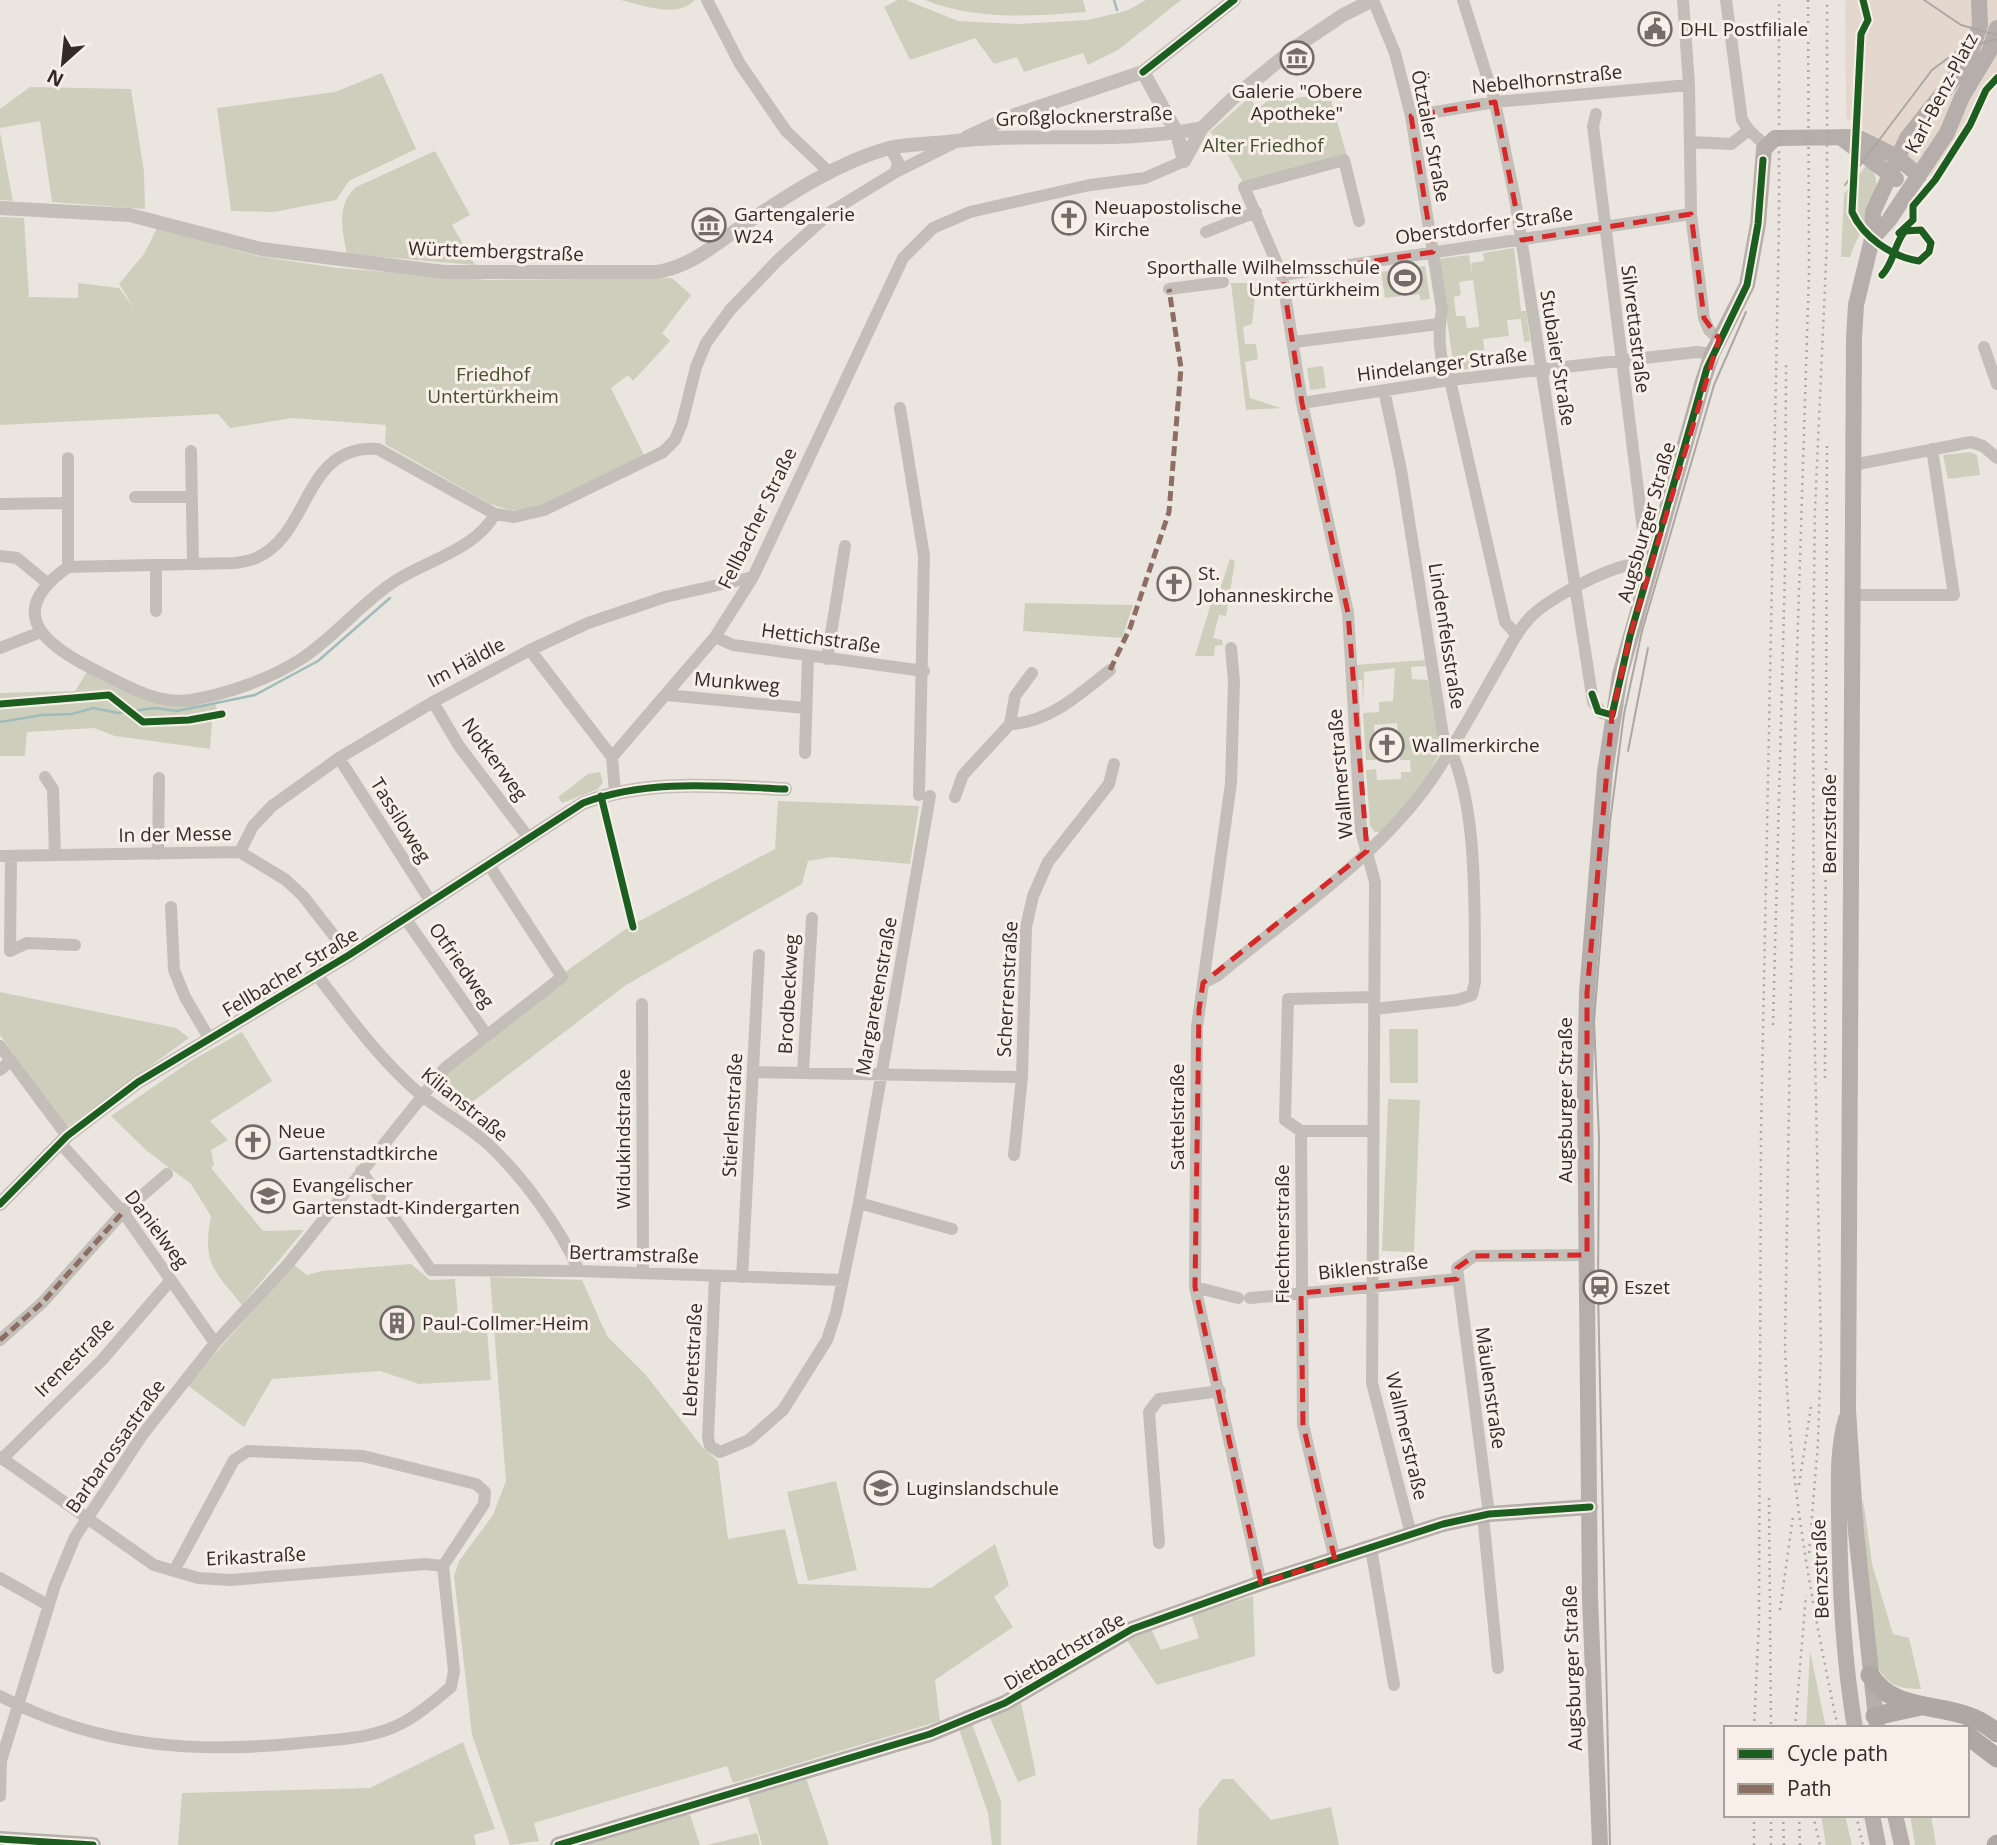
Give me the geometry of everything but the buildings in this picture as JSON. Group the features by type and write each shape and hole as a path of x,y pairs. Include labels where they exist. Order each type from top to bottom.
{"highway":[{"path":"1870,1675 1889,1695 1922,1706 1967,1714 1997,1733"},
{"path":"1866,1725 1922,1706"},
{"path":"1969,1737 1997,1758"}],"main road":[{"name":"Karl-Benz-Platz","path":"1897,157 1924,113 1961,70 1975,43 1981,21 1980,0"},
{"name":"Karl-Benz-Platz","path":"1919,176 1947,133 1962,97 1978,72 1995,29"},
{"path":"1975,43 1995,29"},
{"path":"1766,146 1775,138 1857,137 1897,157 1919,176"},
{"path":"1843,139 1890,173 1907,191"},
{"name":"Augsburger Straße","path":"1600,1845 1591,1656 1587,993 1612,715 1651,564 1715,346 1747,285 1766,146"},
{"name":"Benzstraße","path":"1866,1725 1870,1675 1854,1508 1852,1434 1848,1410 1851,595 1856,305 1872,239 1873,212 1897,157"},
{"name":"Benzstraße","path":"1872,239 1919,176"},
{"name":"Benzstraße","path":"1848,1410 1840,1454 1840,1562 1846,1657 1866,1725"},
{"name":"Dietbachstraße","path":"558,1845 930,1734 1005,1703 1132,1629 1261,1583 1411,1534 1486,1514 1590,1507"},
{"path":"1872,1817 1878,1845"},
{"path":"1895,1817 1902,1845"},
{"path":"0,1839 93,1845"}],"street":[{"path":"707,0 740,64 786,131 830,173"},
{"path":"495,514 480,535 394,582 301,659 273,673 216,694 183,701 157,698 60,652 41,632 36,619 39,593 46,582 68,567 235,563 257,558 280,540 322,473 336,457 362,447 378,449 495,514 514,517 544,510 663,452 675,440 682,424 696,367 706,343 730,310 778,260 832,211 896,173 1015,115 1143,72 1234,0"},
{"name":"Ötztaler Straße","path":"1373,0 1395,53 1411,116 1442,309 1439,324 1444,372 1450,380 1505,622 1517,635"},
{"name":"Großglocknerstraße","path":"963,139 1177,133 1202,128 1297,46 1343,15 1373,0"},
{"name":"Stubaier Straße","path":"1463,0 1495,102 1521,240 1593,702 1602,713 1612,715"},
{"path":"1683,0 1689,85 1691,214 1704,318 1715,346"},
{"path":"1726,0 1739,105 1749,130 1766,146"},
{"path":"1980,0 1995,29"},
{"path":"1978,72 1997,59"},
{"path":"1143,72 1177,133 1184,161"},
{"name":"Nebelhornstraße","path":"1411,116 1495,102 1689,85"},
{"name":"Silvrettastraße","path":"1596,114 1593,126 1603,227 1643,530 1658,540"},
{"path":"1014,138 1008,125 1015,115"},
{"path":"1184,161 1202,128"},
{"path":"1691,142 1731,144 1749,130"},
{"name":"Württembergstraße","path":"0,208 130,215 261,249 422,270 472,273 643,273 670,270 684,264 830,173 864,156 890,148 963,139"},
{"path":"896,173 917,151 919,144"},
{"path":"890,148 898,162 896,173"},
{"name":"Wallmerstraße","path":"1359,222 1345,160 1244,187 1282,275 1302,403 1348,613 1361,831 1375,882 1372,1383 1411,1534"},
{"name":"Fellbacher Straße","path":"612,757 715,637 753,577 903,258 933,228 970,212 1090,185 1145,178 1184,161"},
{"path":"1206,232 1256,212"},
{"name":"Oberstdorfer Straße","path":"1282,275 1691,214"},
{"path":"1169,289 1223,282"},
{"path":"1294,342 1439,324"},
{"name":"Hindelanger Straße","path":"1302,403 1450,380 1540,372 1697,352 1715,346"},
{"path":"1984,347 1997,384"},
{"name":"Lindenfelsstraße","path":"1374,1003 1457,1000 1472,995 1474,894 1461,776 1443,735 1401,470 1384,390"},
{"name":"Margaretenstraße","path":"710,1446 720,1452 764,1429 783,1410 827,1340 859,1203 882,1076 925,796 924,556 901,408"},
{"path":"1853,466 1971,442 1983,446 1997,458"},
{"path":"1851,595 1954,595 1932,449"},
{"path":"191,451 193,564"},
{"path":"68,458 68,567"},
{"path":"135,497 190,497"},
{"path":"0,504 67,503"},
{"path":"827,659 845,546"},
{"path":"0,556 17,558 46,582"},
{"path":"1203,983 1217,976 1367,851 1413,803 1451,748 1517,635 1534,613 1576,588 1631,562 1651,564"},
{"path":"156,565 156,611"},
{"name":"Im Häldle","path":"240,852 253,826 272,806 339,758 433,702 530,650 588,623 665,597 753,577"},
{"path":"0,648 41,632"},
{"name":"Hettichstraße","path":"715,637 733,645 924,671"},
{"name":"Sattelstraße","path":"1231,648 1234,681 1230,783 1197,1027 1195,1287 1261,1583"},
{"path":"530,650 612,757 615,792"},
{"path":"805,753 808,657"},
{"path":"1010,724 1026,723 1049,713 1110,670"},
{"path":"955,797 963,775 1010,724 1015,696 1032,673"},
{"name":"Munkweg","path":"666,695 805,708"},
{"name":"Notkerweg","path":"433,702 459,746 528,837"},
{"name":"Tassiloweg","path":"339,758 431,902"},
{"name":"Scherrenstraße","path":"1014,1156 1022,1077 1026,927 1033,896 1048,862 1109,783 1114,764"},
{"path":"45,777 53,789 55,855"},
{"path":"158,854 159,778"},
{"name":"Fellbacher Straße","path":"0,1204 64,1140 138,1082 317,975 583,803 615,792 685,785 785,789"},
{"name":"In der Messe","path":"5,856 240,852 288,881 303,896 348,955"},
{"path":"5,856 5,951 27,943 75,945"},
{"name":"Barbarossastraße","path":"0,1796 1,1761 48,1605 75,1538 143,1434 215,1343 288,1264 361,1171 459,1055 562,977 489,866"},
{"path":"171,907 174,970 185,997 209,1038"},
{"name":"Otfriedweg","path":"405,918 486,1034"},
{"name":"Brodbeckweg","path":"803,1072 811,918"},
{"name":"Stierlenstraße","path":"742,1277 759,955"},
{"name":"Kilianstraße","path":"317,975 374,1050 423,1096 489,1145 512,1170 568,1245 579,1271"},
{"path":"1373,1131 1301,1131 1285,1120 1288,999 1374,1003"},
{"name":"Widukindstraße","path":"642,1004 643,1273"},
{"name":"Danielweg","path":"0,1046 64,1140 123,1212 215,1343"},
{"path":"0,1070 11,1060"},
{"path":"754,1072 1022,1077"},
{"name":"Fiechtnerstraße","path":"1301,1131 1303,1425 1335,1560"},
{"name":"Bertramstraße","path":"361,1171 425,1266 439,1272 579,1271 843,1280"},
{"path":"0,1340 42,1303 123,1212 167,1174"},
{"path":"859,1203 952,1229"},
{"name":"Biklenstraße","path":"1195,1287 1244,1298 1372,1288 1457,1273 1474,1256 1587,1255"},
{"name":"Mäulenstraße","path":"1457,1273 1486,1514 1498,1668"},
{"name":"Lebretstraße","path":"710,1446 708,1437 715,1276"},
{"name":"Irenestraße","path":"1,1458 102,1360 171,1280"},
{"path":"1159,1544 1149,1412 1159,1399 1220,1391"},
{"path":"0,1696 19,1706 105,1735 147,1745 251,1748 376,1733 404,1722 451,1687 454,1671 443,1566 484,1504 485,1492 476,1484 363,1457 248,1451 234,1460 174,1571"},
{"name":"Erikastraße","path":"1,1458 139,1556 198,1578 230,1580 391,1566 443,1566"},
{"path":"1371,1548 1394,1685"},
{"path":"0,1578 48,1605"}],"highlighted area":[{"path":"1495,102 1522,240 1691,214 1704,318 1719,339 1630,636 1612,715 1587,993 1587,1255 1474,1256 1457,1268 1457,1279 1301,1293 1303,1425 1335,1560 1261,1583 1195,1287 1199,1010 1203,983 1367,851 1348,613 1302,403 1282,275 1433,252 1411,116"}],"green space":[{"path":"620,0 695,0 688,6 669,10"},
{"path":"898,0 906,0 958,21 1018,24 1088,20 1126,11 1146,0 1181,0 1118,50 1088,65 1083,53 1024,72 1017,57 994,64 975,38 910,60 884,7"},
{"path":"925,0 1083,0 1086,12 984,14 944,7"},
{"path":"382,73 416,149 349,181 336,200 274,212 231,211 217,108 335,92"},
{"path":"30,87 131,89 144,172 145,209 52,202 40,121 0,128 0,109"},
{"name":"Alter Friedhof","path":"1284,88 1292,107 1290,99 1329,93 1347,156 1243,183 1223,146 1210,132 1250,97 1257,109"},
{"path":"0,132 13,201 0,200"},
{"path":"435,151 470,215 452,225 475,265 347,254 342,219 345,202 350,194 356,187"},
{"path":"1867,164 1874,173 1875,196 1850,257 1841,257 1844,194"},
{"name":"Friedhof Untertürkheim","path":"0,217 24,218 29,297 78,298 78,283 119,288 134,308 119,284 144,254 157,228 257,256 337,268 487,280 672,278 691,295 662,333 670,341 633,381 628,375 611,388 644,455 528,511 509,510 490,504 385,444 386,425 292,418 230,428 218,414 0,425"},
{"path":"1514,248 1521,311 1526,311 1530,341 1524,342 1521,319 1507,320 1509,336 1483,339 1486,367 1444,372 1443,364 1453,362 1438,259 1469,255 1472,276 1471,263 1484,261 1483,253","holes":["1473,280 1479,327 1467,328 1465,316 1456,316 1454,297 1461,295 1459,282"]},
{"name":"Sporthalle Wilhelmsschule Untertürkheim","path":"1425,266 1430,299 1421,300 1419,294 1385,298 1381,272"},
{"path":"1231,283 1249,283 1256,288 1252,324 1243,327 1245,344 1256,344 1258,359 1245,362 1250,398 1281,408 1246,410"},
{"path":"1323,366 1326,388 1310,390 1307,368"},
{"path":"1970,452 1977,455 1980,475 1948,479 1943,455"},
{"path":"1230,559 1235,561 1226,616 1219,615 1213,638 1222,640 1223,645 1215,646 1214,656 1195,656 1213,597 1220,589"},
{"path":"1025,603 1133,605 1122,638 1023,631"},
{"path":"1426,660 1426,666 1411,667 1412,679 1428,680 1440,752 1424,784 1380,832 1375,832 1370,826 1366,770 1376,769 1377,780 1401,779 1401,772 1411,772 1410,760 1400,760 1397,723 1374,725 1376,760 1366,760 1363,713 1379,712 1379,702 1393,701 1395,668 1364,672 1363,710 1362,680 1355,680 1354,665"},
{"path":"87,672 148,700 179,705 215,703 220,718 212,720 210,749 115,736 94,728 27,732 25,756 0,756 0,693 75,691"},
{"path":"600,772 603,782 598,789 562,803 558,797 588,774"},
{"path":"778,801 919,806 910,864 832,857 808,861 802,884 626,985 458,1113 434,1089 445,1068 558,977 630,926 775,849"},
{"path":"0,992 176,1028 189,1038 66,1127 0,1035"},
{"path":"1389,1029 1418,1029 1418,1083 1390,1083"},
{"path":"242,1032 272,1081 210,1121 228,1140 211,1150 214,1165 211,1168 263,1231 304,1230 242,1305 212,1265 208,1245 211,1216 191,1184 147,1151 111,1116 191,1061"},
{"path":"1388,1099 1420,1100 1414,1252 1382,1251"},
{"path":"411,1264 430,1280 455,1279 459,1331 487,1330 491,1380 419,1384 380,1371 272,1379 244,1427 187,1385 294,1265 307,1275 322,1271"},
{"path":"490,1277 582,1280 607,1336 645,1374 703,1448 718,1461 728,1539 785,1529 798,1584 931,1588 995,1544 1009,1585 994,1597 1013,1627 935,1680 940,1721 733,1783 727,1766 534,1823 539,1841 510,1845 472,1735 454,1576 459,1561 493,1515 506,1481"},
{"path":"836,1481 857,1570 808,1581 787,1492"},
{"path":"1863,1498 1872,1564 1893,1634 1909,1638 1921,1689 1905,1688 1891,1683 1883,1675 1876,1661 1867,1617"},
{"path":"1253,1596 1255,1656 1157,1685 1126,1639 1151,1629 1161,1650 1199,1638 1191,1614"},
{"path":"1810,1651 1826,1726 1806,1726"},
{"path":"1021,1702 1036,1775 1018,1782 989,1716"},
{"path":"972,1724 1001,1801 1001,1845 992,1845 988,1813 959,1729"},
{"path":"463,1742 495,1829 474,1835 476,1845 178,1845 182,1793 370,1788"},
{"path":"805,1775 829,1845 762,1845 747,1793"},
{"path":"1222,1779 1233,1779 1271,1820 1331,1807 1339,1845 1197,1845 1199,1809"},
{"path":"689,1812 700,1845 583,1845"},
{"path":"1821,1817 1845,1817 1852,1845 1826,1845"},
{"path":"1910,1817 1931,1817 1936,1845 1915,1845"},
{"path":"757,1833 760,1845 707,1845"}],"shaded area":[{"path":"1845,0 1997,0 1997,82 1992,85 1973,129 1939,182 1846,118"}],"waterway":[{"path":"1114,0 1117,10"},
{"path":"0,722 42,715 72,714 93,708 118,713 155,708 177,711 255,695 318,661 390,598"}],"tram line":[{"path":"1924,0 1961,25 1997,35"},
{"path":"1845,185 1932,70 1960,49 1997,39"},
{"path":"1610,1845 1598,1291 1599,1137 1594,1021 1610,822 1624,714 1642,631 1714,385 1746,312"},
{"path":"1628,751 1648,648"}],"railway":[{"path":"1754,1726 1759,1623 1761,1132 1779,224 1779,0"},
{"path":"1808,0 1809,273 1796,686 1785,1344 1791,1443 1802,1538 1838,1726"},
{"path":"1809,1553 1818,1443 1821,1346 1814,1003 1813,661 1815,509 1827,240 1827,0"},
{"path":"1773,1025 1785,571 1786,364"},
{"path":"1825,1078 1827,441"},
{"path":"1799,1485 1811,1406"},
{"path":"1769,1498 1771,1726"},
{"path":"1780,1610 1793,1516"},
{"path":"1795,1726 1806,1595"},
{"path":"1754,1817 1754,1845"},
{"path":"1771,1817 1771,1845"},
{"path":"1783,1817 1784,1845"},
{"path":"1799,1817 1800,1845"},
{"path":"1813,1817 1820,1845"},
{"path":"1856,1817 1863,1845"}],"marked path":[{"path":"1110,670 1130,628 1169,512 1181,368 1169,289"},
{"path":"0,1340 42,1303 123,1212"}],"cycle path":[{"path":"1143,72 1234,0"},
{"path":"1863,0 1868,20 1861,34 1852,212 1863,230 1871,237 1889,250 1899,255 1909,259 1919,261 1929,252 1931,243 1921,230 1905,231 1898,242 1896,247 1894,253 1892,259 1889,265 1882,275"},
{"path":"1899,233 1913,220 1913,206 1935,180 1970,125 1986,90 1997,78"},
{"path":"1592,694 1598,711 1612,715 1630,636 1707,368 1747,285 1758,224 1763,160"},
{"path":"0,704 109,695 143,722 189,720 222,714"},
{"path":"0,1204 67,1136 138,1082 349,955 583,803 608,795 658,787 785,789"},
{"path":"601,796 633,927"},
{"path":"558,1845 930,1734 1005,1703 1132,1629 1261,1583 1443,1524 1489,1514 1590,1507"},
{"path":"0,1839 93,1845"}],"place":[{"name":"DHL Postfiliale","path":"1655,29"},
{"name":"Galerie \"Obere Apotheke\"","path":"1297,58"},
{"name":"Neuapostolische Kirche","path":"1069,218"},
{"name":"Gartengalerie W24","path":"709,225"},
{"name":"Sporthalle Wilhelmsschule Untertürkheim","path":"1405,278"},
{"name":"St. Johanneskirche","path":"1174,584"},
{"name":"Wallmerkirche","path":"1387,745"},
{"name":"Neue Gartenstadtkirche","path":"253,1142"},
{"name":"Evangelischer Gartenstadt-Kindergarten","path":"268,1196"},
{"name":"Eszet","path":"1600,1287"},
{"name":"Paul-Collmer-Heim","path":"397,1323"},
{"name":"Luginslandschule","path":"881,1488"}]}
